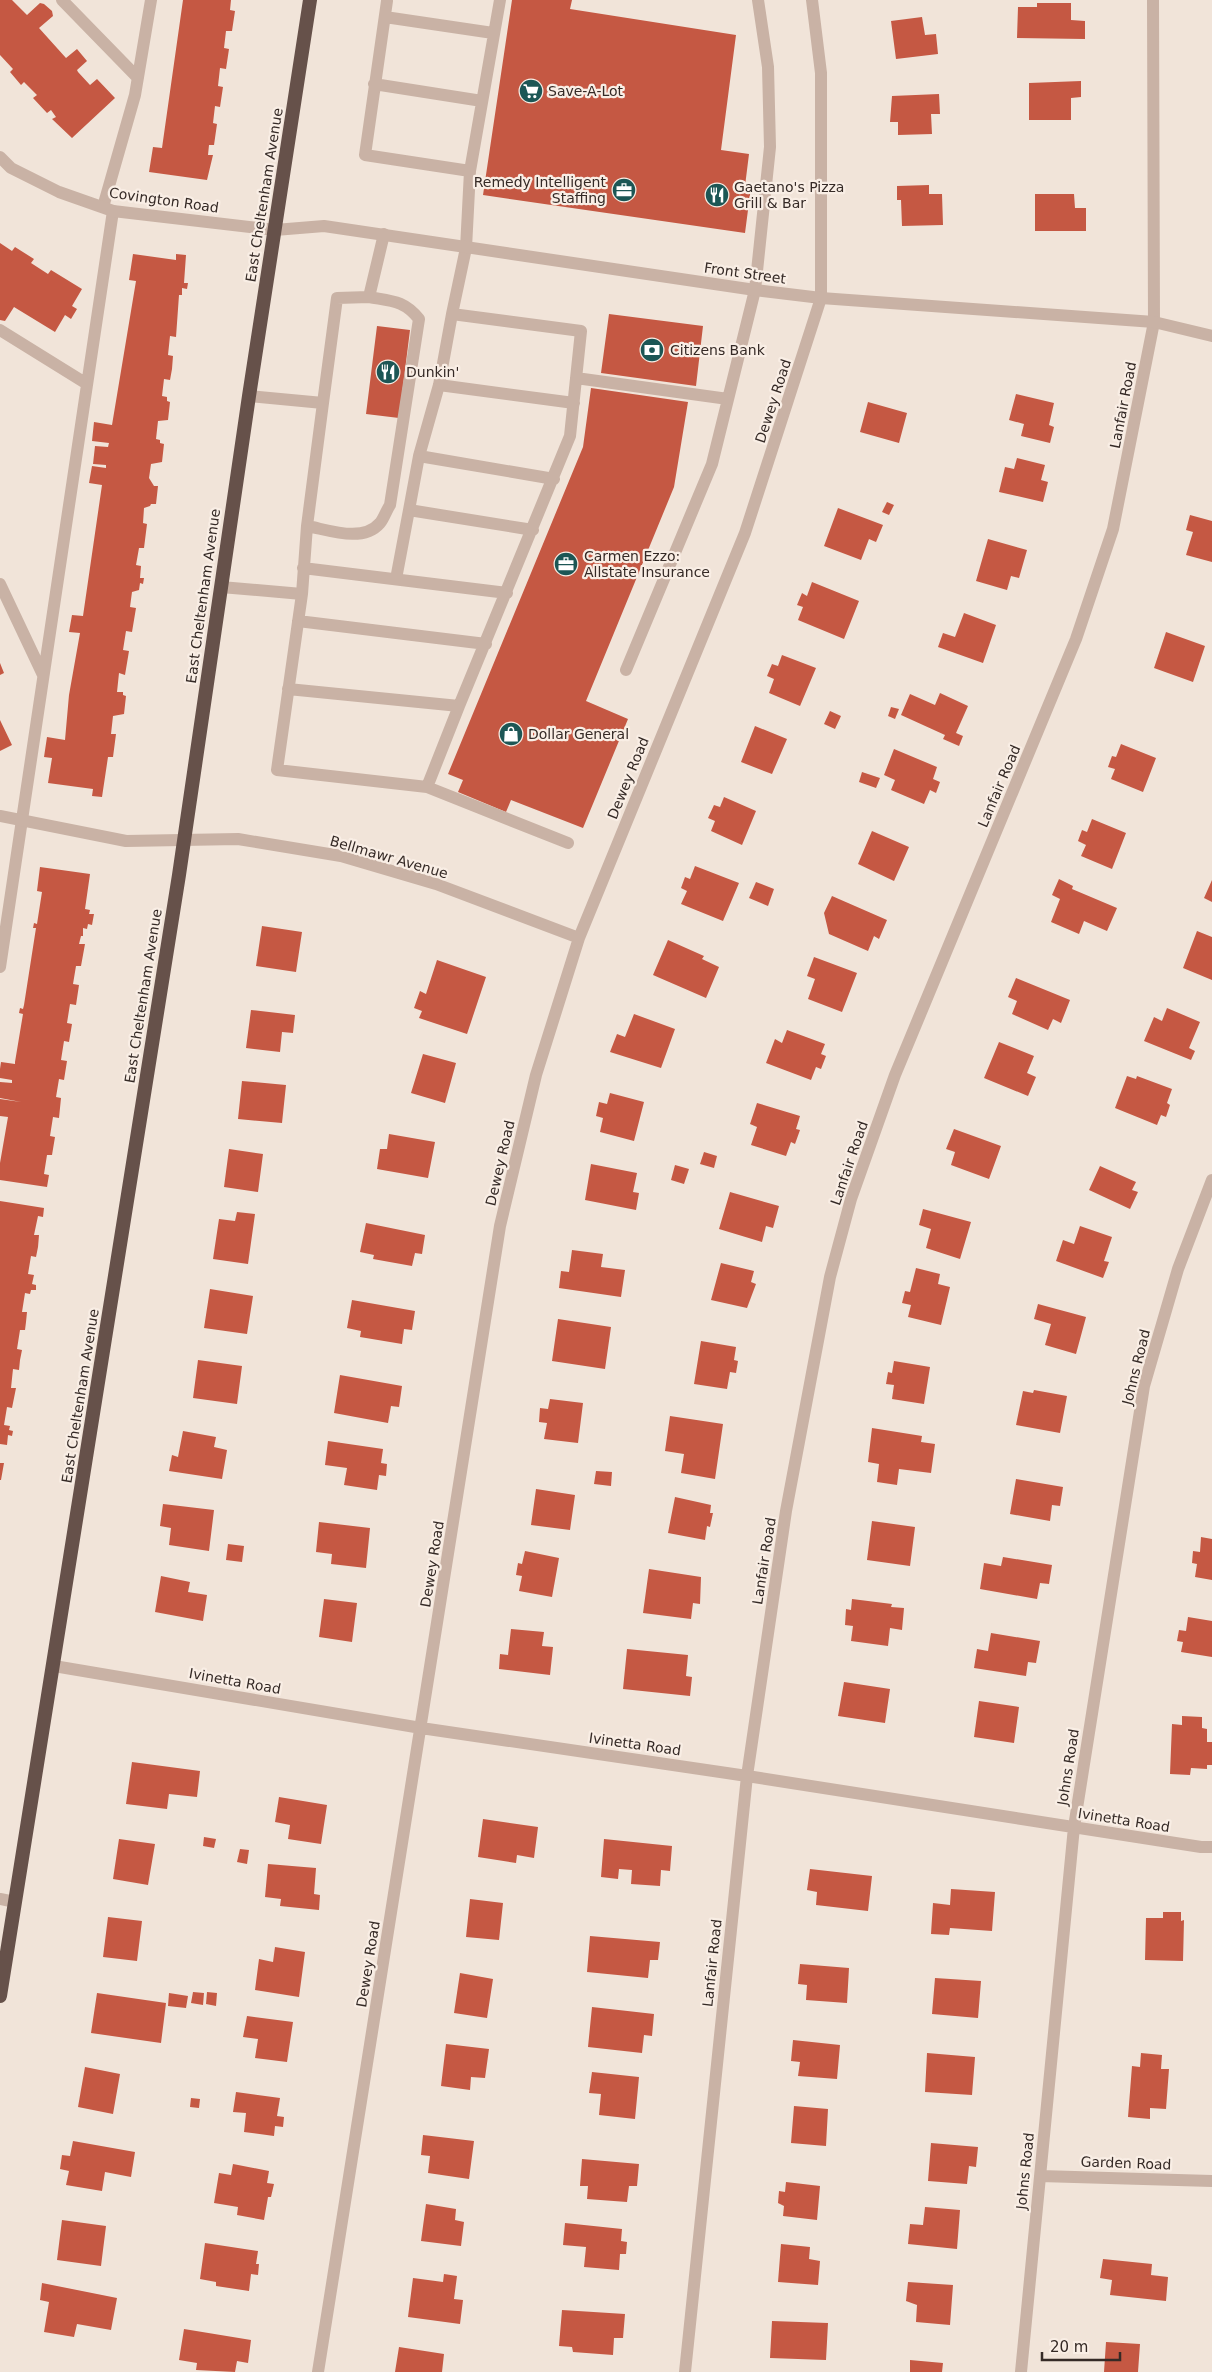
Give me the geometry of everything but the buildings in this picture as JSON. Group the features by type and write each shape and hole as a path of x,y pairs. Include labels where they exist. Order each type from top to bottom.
{"highway":[{"name":"East Cheltenham Avenue","path":"0,1996 184,840 249,396 310,0"}],"street":[{"path":"62,0 138,78"},
{"path":"0,967 3,935 87,384 108,209 136,95 151,0"},
{"path":"383,0 385,17 365,156 470,170"},
{"path":"396,580 419,456 439,385 466,248 470,170 500,0"},
{"path":"626,670 712,464 754,290 770,147 768,67 757,0"},
{"name":"Dewey Road","path":"318,2372 500,1226 536,1075 579,938 745,533 821,298 822,73 812,0"},
{"name":"Lanfair Road","path":"685,2372 746,1776 786,1511 830,1277 851,1199 895,1075 1076,639 1113,529 1154,322 1153,0"},
{"path":"385,17 493,33"},
{"path":"374,84 482,101"},
{"name":"Covington Road","path":"0,157 11,168 59,192 108,209 275,230"},
{"name":"Front Street","path":"275,230 324,226 754,290 821,298 1154,322 1212,336"},
{"path":"369,297 384,234"},
{"path":"307,526 347,534 366,532 379,523 390,505 419,319 410,307 395,301 369,297 337,298 307,526 302,594 277,770 427,787 568,843"},
{"path":"427,787 570,436 581,330 452,314"},
{"path":"0,330 87,384"},
{"path":"576,378 728,399"},
{"path":"439,385 574,403"},
{"path":"249,396 323,403"},
{"path":"419,456 554,479"},
{"path":"409,510 533,530"},
{"path":"303,568 507,593"},
{"path":"0,584 43,675"},
{"path":"221,587 302,594"},
{"path":"298,621 486,644"},
{"path":"288,689 459,706"},
{"name":"Bellmawr Avenue","path":"0,816 126,841 238,839 341,856 436,884 579,938"},
{"name":"Johns Road","path":"1021,2372 1074,1826 1144,1386 1178,1269 1212,1180"},
{"name":"Ivinetta Road","path":"54,1666 421,1728 1074,1826 1201,1847 1212,1847"},
{"path":"0,1899 15,1902"},
{"name":"Garden Road","path":"1040,2176 1212,2181"}],"place":[{"name":"Save-A-Lot","path":"531,91"},
{"name":"Remedy Intelligent Staffing","path":"624,190"},
{"name":"Gaetano's Pizza Grill & Bar","path":"717,195"},
{"name":"Citizens Bank","path":"652,350"},
{"name":"Dunkin'","path":"388,372"},
{"name":"Carmen Ezzo: Allstate Insurance","path":"566,564"},
{"name":"Dollar General","path":"511,734"}]}
